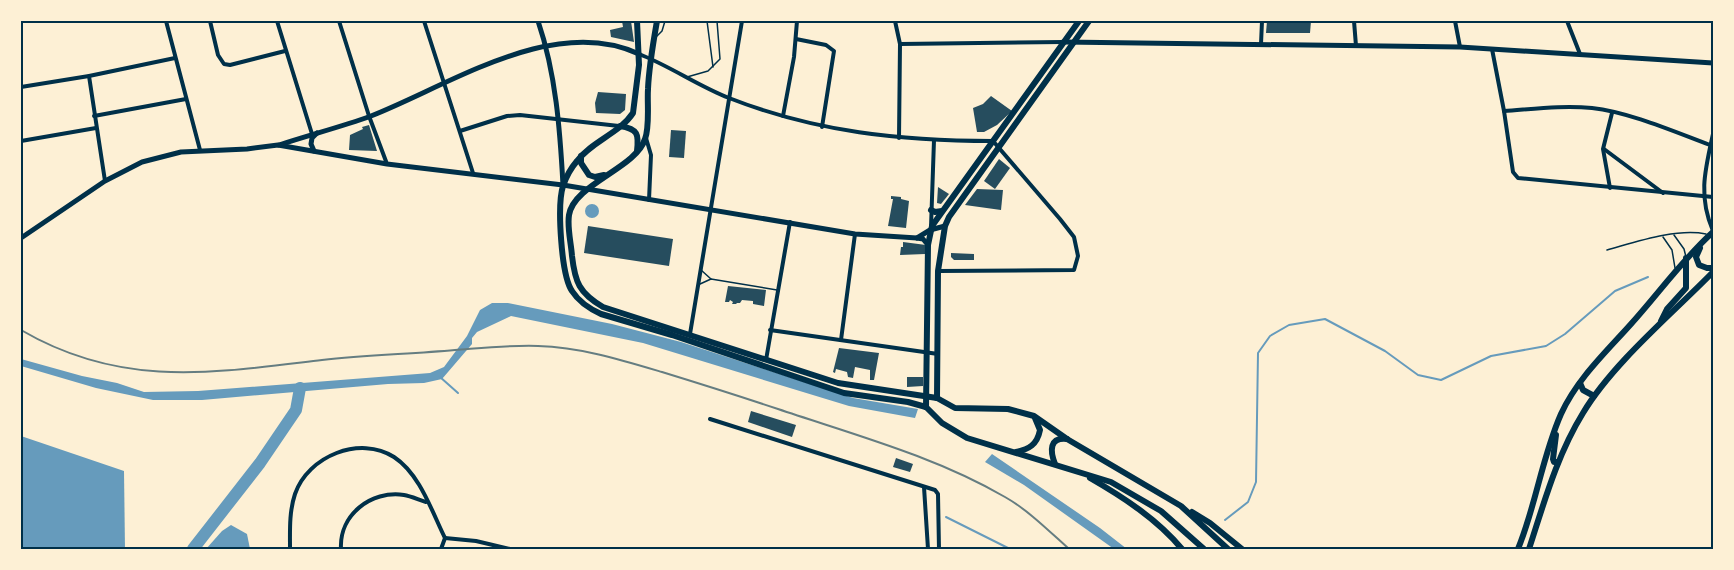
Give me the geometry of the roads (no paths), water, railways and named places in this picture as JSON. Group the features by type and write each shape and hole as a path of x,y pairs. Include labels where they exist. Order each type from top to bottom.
{"main road":[{"path":"538,21 546,44 559,120 563,185 560,214 564,264 568,284 584,304 601,314 766,364 855,387 937,398 955,408 1008,409 1035,416 1067,439 1210,523 1242,549"},
{"path":"563,185 572,167 582,155 629,120 635,104 639,54 637,21"},
{"path":"657,21 650,58 646,138 637,152 588,189 574,203 569,212 568,224 574,276 578,286 592,300 603,307 690,334 844,393 908,402 926,407 942,423 967,438 1111,482 1145,500 1175,522 1204,549"},
{"path":"926,407 924,396 930,230 1079,21"},
{"path":"937,398 938,271 945,226 1089,21"},
{"path":"278,146 369,116 473,70 546,44 592,42 639,54"},
{"path":"1063,42 1492,48 1713,63"},
{"path":"620,126 635,131 638,139 637,152"},
{"path":"314,151 311,141 315,133"},
{"path":"21,238 105,181 142,162 174,153 278,146 387,164 563,185 855,234 917,238 923,239 928,245"},
{"path":"582,155 582,163 590,175 595,177 608,174"},
{"path":"931,210 942,211"},
{"path":"917,238 930,230 945,226"},
{"path":"1518,549 1559,420 1580,382 1676,269 1712,233"},
{"path":"1528,549 1558,462 1573,430 1594,396 1713,270 1702,267 1697,261 1696,254 1703,242"},
{"path":"1658,327 1667,309 1686,288 1686,258"},
{"path":"1676,269 1687,276"},
{"path":"1580,382 1583,390 1594,396"},
{"path":"1015,452 1029,449 1035,443 1040,430 1035,416"},
{"path":"1558,462 1555,463 1553,459 1559,420"},
{"path":"1055,464 1052,444 1060,438 1067,439"},
{"path":"1082,474 1140,510 1182,549"},
{"path":"1181,506 1228,549"}],"street":[{"path":"166,21 200,150"},
{"path":"210,21 218,55 224,64 230,65 285,51"},
{"path":"277,21 285,51 315,133"},
{"path":"339,21 387,164"},
{"path":"424,21 473,173"},
{"path":"690,334 741,21"},
{"path":"783,116 797,21"},
{"path":"896,21 900,44 898,138"},
{"path":"1261,46 1262,21"},
{"path":"1354,21 1356,47"},
{"path":"1455,21 1460,47"},
{"path":"1567,21 1580,54"},
{"path":"796,39 826,45 834,51 822,127"},
{"path":"900,44 1063,42"},
{"path":"1492,48 1515,176 1522,179 1713,198"},
{"path":"639,54 729,98 822,127 898,138 993,141 1068,229 1077,248 1078,262 1074,270 938,271"},
{"path":"21,87 175,58"},
{"path":"89,76 105,181"},
{"path":"94,116 186,99"},
{"path":"1504,111 1595,108 1637,119 1710,145"},
{"path":"1610,188 1603,149 1612,113"},
{"path":"460,131 507,116 520,115 620,126"},
{"path":"21,141 96,128"},
{"path":"1712,233 1703,197 1704,179 1713,134"},
{"path":"646,138 651,155 649,201"},
{"path":"930,230 934,140"},
{"path":"1603,149 1664,194"},
{"path":"766,364 790,222"},
{"path":"842,340 855,234"},
{"path":"770,330 938,354"},
{"path":"710,418 935,490 938,494 939,549"},
{"path":"290,549 291,513 296,493 305,476 329,456 348,449 381,450 395,458 409,471 445,538 441,549"},
{"path":"924,487 928,549"},
{"path":"341,549 340,542 344,527 351,515 362,504 392,494 405,495 427,502"},
{"path":"445,538 476,541 510,549"}],"lane":[{"path":"654,39 662,31 665,21"},
{"path":"707,21 713,67"},
{"path":"686,77 708,71 718,63 721,55 717,21"},
{"path":"1607,250 1674,234 1712,233"},
{"path":"1674,234 1684,249 1686,258"},
{"path":"1663,236 1672,250 1676,269"},
{"path":"702,270 711,279 778,290"},
{"path":"699,285 711,279"}],"water":[{"path":"589,204 595,204 599,211 595,218 589,218 585,214 585,208"},
{"path":"492,303 508,303 612,324 681,342 853,398 918,409 915,418 849,406 643,343 511,316 477,332 472,338 472,344 442,379 424,383 202,400 153,400 96,388 21,366 21,359 144,392 198,391 430,373 444,367 467,336 480,310"},
{"path":"21,436 124,471 125,549 21,549"},
{"path":"992,454 1127,549 1114,549 1024,485 985,462"},
{"path":"231,525 247,534 250,549 206,549 222,531"}],"waterway":[{"path":"1225,520 1248,502 1256,482 1258,353 1270,336 1289,325 1325,319 1385,351 1418,375 1441,380 1491,356 1546,346 1565,334 1615,291 1648,277"},
{"path":"440,377 458,393"},
{"path":"193,549 260,463 296,410 300,388"},
{"path":"946,517 1010,549"}],"railway":[{"path":"21,330 58,349 95,361 132,369 168,372 205,372 339,358 507,346 554,347 601,355 865,437 922,458 1014,502 1069,549"}]}
